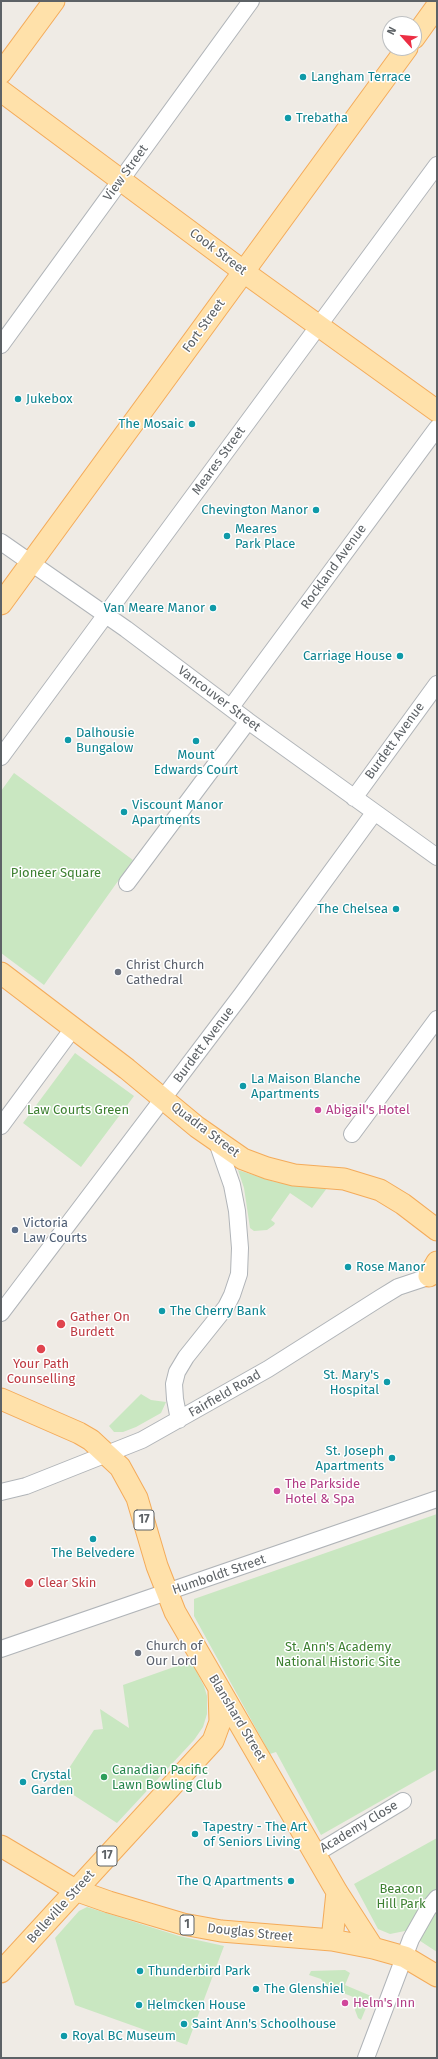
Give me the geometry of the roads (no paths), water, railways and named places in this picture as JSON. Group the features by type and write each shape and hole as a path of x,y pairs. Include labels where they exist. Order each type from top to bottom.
{"main road":[{"path":"1,73 54,1"},
{"path":"422,27 437,6"},
{"name":"Fort Street","path":"1,604 400,56"},
{"name":"Cook Street","path":"1,91 244,272 437,411"},
{"name":"Quadra Street","path":"1,973 74,1027 217,1142 243,1158 267,1168 294,1175 344,1179 380,1190 403,1204 437,1230"},
{"name":"Blanshard Street","path":"1,1398 80,1433 108,1454 120,1467 137,1498 156,1566 182,1626 250,1740 337,1892 373,1948"},
{"name":"Belleville Street","path":"1,1972 213,1741 220,1722 219,1688"},
{"path":"213,1741 237,1736 250,1740"},
{"name":"Douglas Street","path":"1,1846 75,1890 183,1924 221,1931 332,1940 373,1948 405,1957 437,1976"},
{"path":"332,1940 337,1892"}],"street":[{"name":"View Street","path":"1,345 251,1"},
{"name":"Meares Street","path":"1,757 437,165"},
{"name":"Rockland Avenue","path":"231,707 437,428"},
{"name":"Vancouver Street","path":"1,542 122,626 248,721 437,857"},
{"name":"Burdett Avenue","path":"354,798 437,684"},
{"path":"127,883 248,721"},
{"name":"Burdett Avenue","path":"1,1313 242,994 374,813"},
{"path":"352,1134 437,1019"},
{"path":"1,1126 74,1027"},
{"path":"179,1420 174,1399 174,1384 177,1372 186,1357 226,1307 239,1274 240,1248 237,1211 232,1185 217,1142"},
{"name":"Fairfield Road","path":"1,1492 26,1486 142,1440 268,1369 380,1298 434,1270"},
{"name":"Humboldt Street","path":"1,1649 437,1499"},
{"name":"Academy Close","path":"315,1854 403,1801"},
{"path":"366,2058 418,1926 437,1898"}],"place":[{"name":"Langham Terrace","path":"303,77"},
{"name":"Trebatha","path":"288,118"},
{"name":"Jukebox","path":"18,399"},
{"name":"The Mosaic","path":"192,424"},
{"name":"Chevington Manor","path":"316,510"},
{"name":"Meares Park Place","path":"227,536"},
{"name":"Van Meare Manor","path":"213,608"},
{"name":"Carriage House","path":"400,656"},
{"name":"Dalhousie Bungalow","path":"68,740"},
{"name":"Mount Edwards Court","path":"196,741"},
{"name":"Viscount Manor Apartments","path":"124,812"},
{"name":"The Chelsea","path":"396,909"},
{"name":"Christ Church Cathedral","path":"118,972"},
{"name":"La Maison Blanche Apartments","path":"243,1086"},
{"name":"Abigail's Hotel","path":"318,1110"},
{"name":"Victoria Law Courts","path":"15,1230"},
{"name":"Rose Manor","path":"348,1267"},
{"name":"The Cherry Bank","path":"162,1311"},
{"name":"Gather On Burdett","path":"61,1324"},
{"name":"Your Path Counselling","path":"41,1349"},
{"name":"St. Mary's Hospital","path":"387,1382"},
{"name":"St. Joseph Apartments","path":"392,1458"},
{"name":"The Parkside Hotel & Spa","path":"277,1491"},
{"name":"The Belvedere","path":"93,1539"},
{"name":"Clear Skin","path":"29,1583"},
{"name":"Church of Our Lord","path":"138,1653"},
{"name":"Canadian Pacific Lawn Bowling Club","path":"104,1777"},
{"name":"Crystal Garden","path":"23,1782"},
{"name":"Tapestry - The Art of Seniors Living","path":"195,1834"},
{"name":"The Q Apartments","path":"291,1881"},
{"name":"Thunderbird Park","path":"140,1971"},
{"name":"The Glenshiel","path":"256,1989"},
{"name":"Helm's Inn","path":"345,2003"},
{"name":"Helmcken House","path":"139,2005"},
{"name":"Saint Ann's Schoolhouse","path":"184,2024"},
{"name":"Royal BC Museum","path":"64,2036"}],"park label":[{"name":"Pioneer Square","path":"56,873"},
{"name":"Law Courts Green","path":"78,1110"},
{"name":"St. Ann's Academy National Historic Site","path":"338,1654"},
{"name":"Beacon Hill Park","path":"401,1896"}]}
